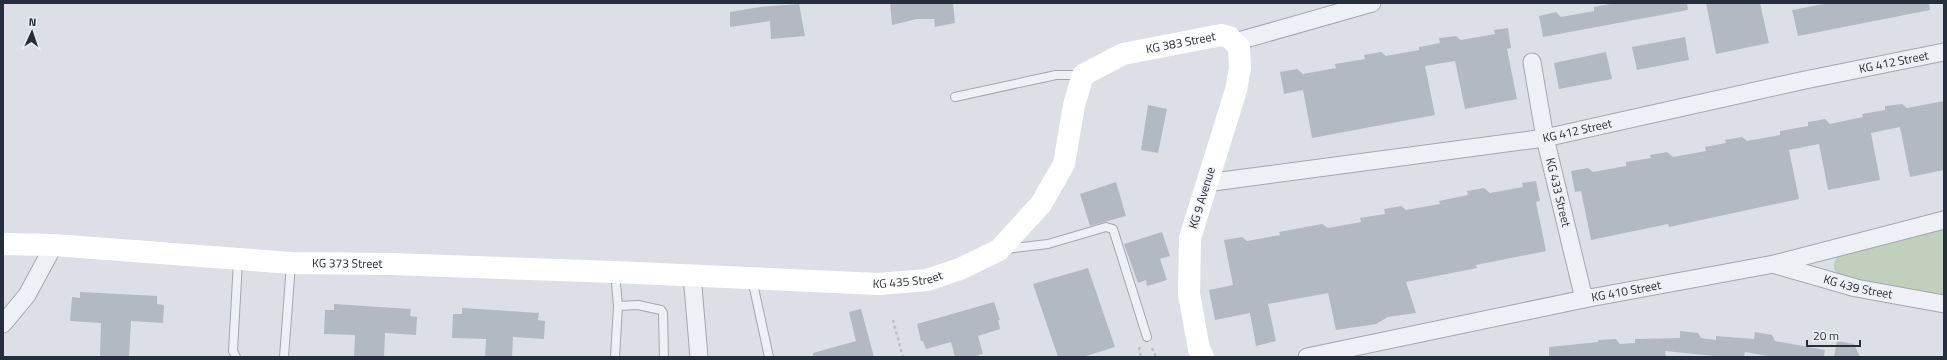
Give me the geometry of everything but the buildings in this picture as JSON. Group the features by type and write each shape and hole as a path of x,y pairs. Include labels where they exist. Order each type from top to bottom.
{"main road":[{"name":"KG 383 Street","path":"1083,75 1123,54 1221,35 1229,37 1235,42"},
{"name":"KG 9 Avenue","path":"1203,357 1199,350 1189,294 1190,238 1239,76 1240,54 1239,47 1235,42"},
{"name":"KG 435 Street","path":"692,275 879,284 927,280 960,269 999,250 1041,204 1064,164 1074,105 1083,75"},
{"name":"KG 373 Street","path":"3,244 54,245 292,263 398,264 692,275"}],"street":[{"path":"1235,42 1372,3"},
{"name":"KG 412 Street","path":"1206,183 1545,138 1805,80 1944,52"},
{"name":"KG 433 Street","path":"1532,62 1545,138 1584,299"},
{"name":"KG 410 Street","path":"1307,357 1584,299 1774,264 1944,220"},
{"path":"3,324 27,295 54,245"},
{"name":"KG 439 Street","path":"1774,264 1856,288 1944,304"},
{"path":"692,275 699,357"}],"lane":[{"path":"954,97 1056,74 1083,75"},
{"path":"999,250 1048,244 1106,227 1113,229 1147,337"},
{"path":"236,357 233,351 238,258"},
{"path":"284,357 292,263"},
{"path":"615,272 618,306 615,357"},
{"path":"752,278 769,357"},
{"path":"618,306 638,305 661,310 663,313 664,357"}],"path":[{"path":"894,320 903,357"}],"green space":[{"path":"1944,227 1944,300 1843,278 1835,271 1834,262 1838,256"}]}
